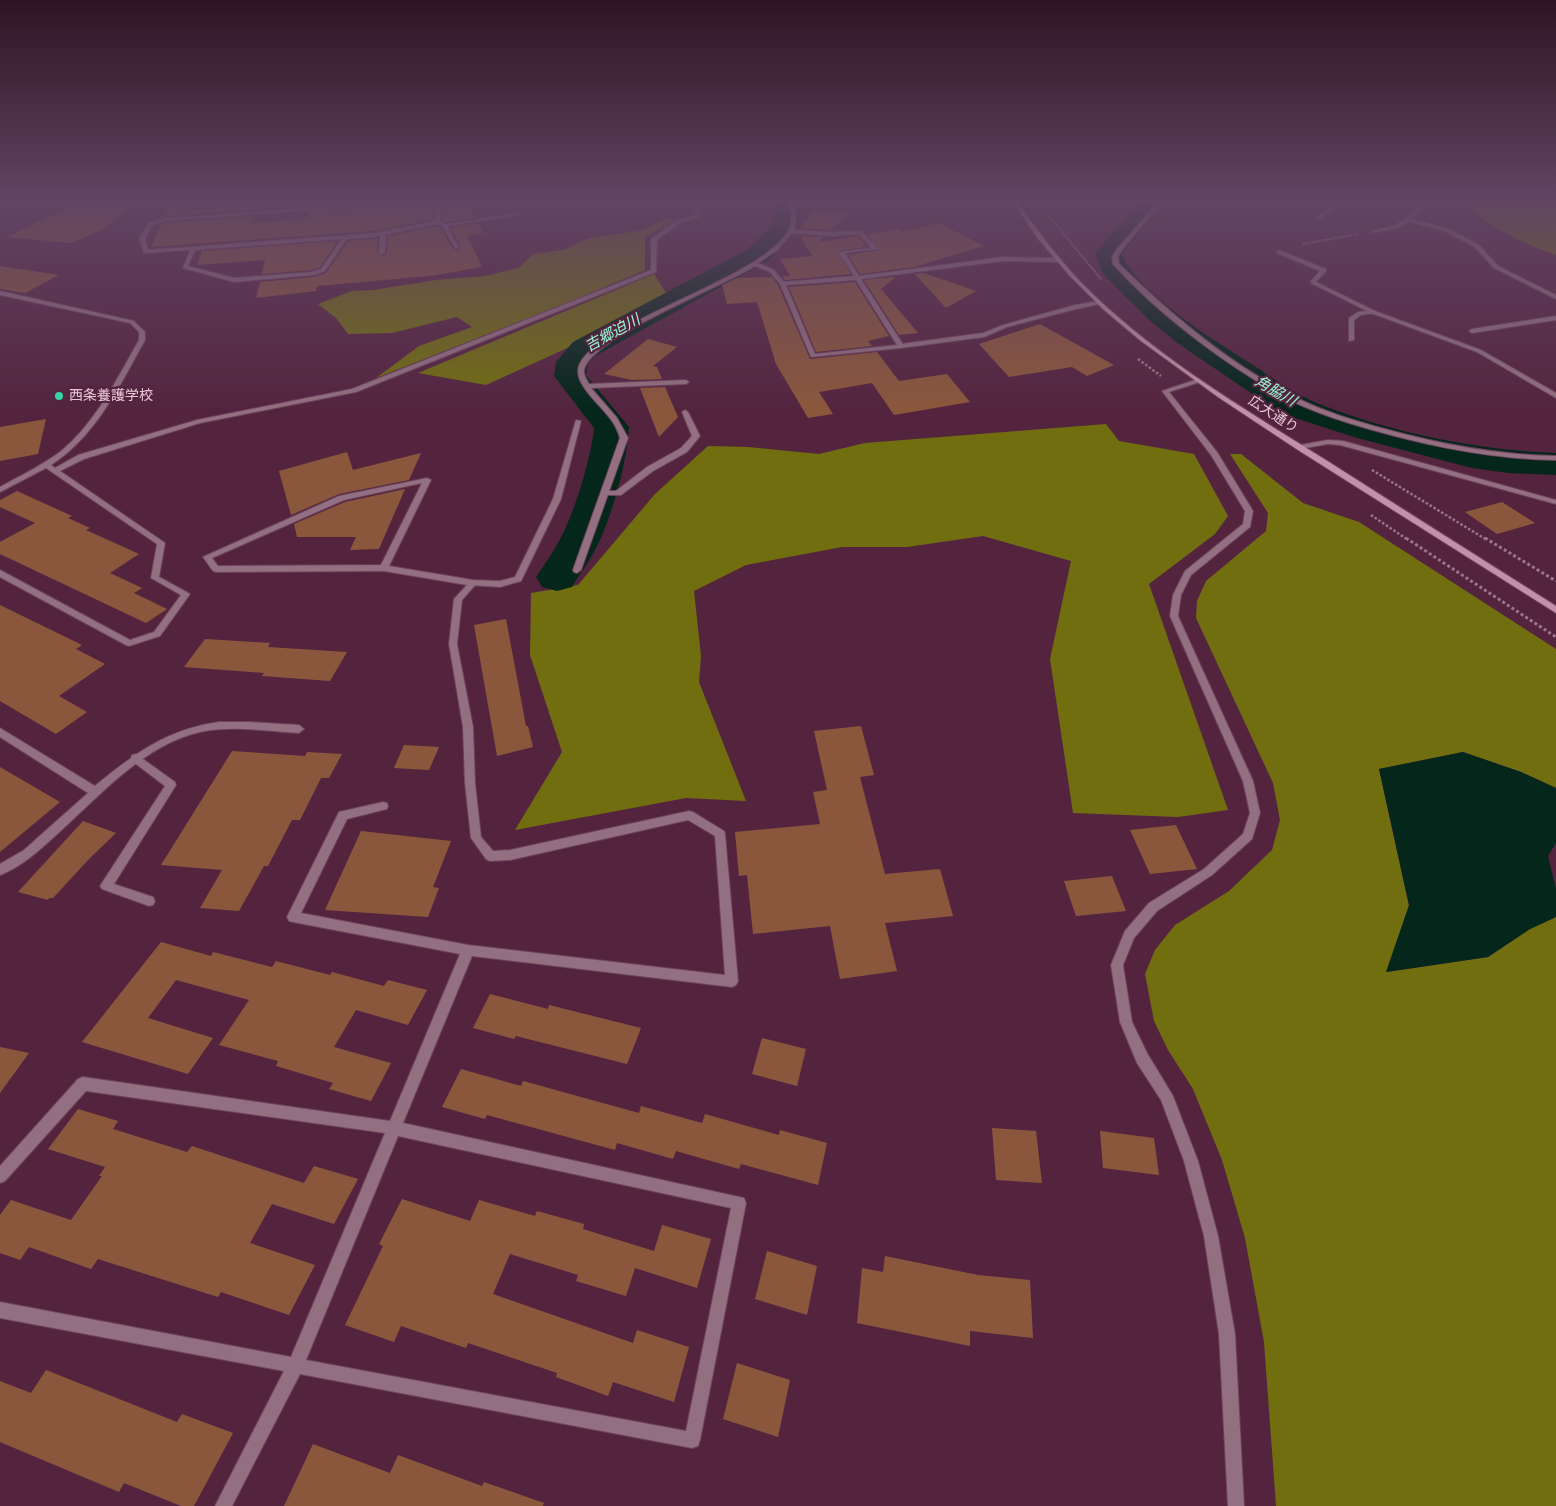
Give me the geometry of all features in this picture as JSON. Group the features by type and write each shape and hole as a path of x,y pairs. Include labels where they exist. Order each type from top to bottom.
{"street":[{"path":"189,269 234,280 312,274 324,269"},
{"path":"55,471 81,457 199,421 354,391 654,271 654,269"},
{"path":"577,570 624,438 616,418 586,386 580,370 585,358 592,350 741,269"},
{"path":"768,269 772,271 783,284 813,356 984,335 1005,326 1075,307 1098,303"},
{"path":"851,269 902,346"},
{"path":"783,284 856,278 923,269"},
{"name":"広大通り","path":"1067,269 1098,303 1167,360 1556,610"},
{"path":"1121,269 1166,313 1252,374 1286,395 1323,412 1413,439 1464,451 1505,457 1556,458"},
{"path":"1322,269 1324,270 1313,282 1372,312 1479,351 1556,396"},
{"path":"1501,269 1556,297"},
{"path":"0,293 114,317 132,322 142,332 142,340 112,392 89,426 46,465 0,490"},
{"path":"1351,340 1351,319 1360,313 1372,312"},
{"path":"1472,331 1556,318"},
{"path":"1198,381 1165,391 1214,454 1249,511 1247,525 1188,573 1177,595 1174,616 1248,781 1254,813 1248,836 1208,872 1153,907 1130,935 1117,965 1126,1022 1142,1058 1166,1096 1191,1161 1211,1236 1228,1334 1236,1506"},
{"path":"586,386 686,382"},
{"path":"605,493 618,493 650,469 684,450 696,436 685,412"},
{"path":"384,568 427,480 342,498 207,558 216,569 384,568 473,584 500,584 518,579 557,499 578,421"},
{"path":"1300,447 1328,442 1340,443 1556,502"},
{"path":"58,456 81,457"},
{"path":"0,573 129,643 156,634 186,594 156,578 161,543 46,465"},
{"path":"383,806 343,815 293,918 468,950 732,981 720,834 689,815 510,855 490,856 476,838 470,783 468,727 453,644 458,599 473,584"},
{"path":"0,870 28,854 136,758 172,736 218,726 299,729"},
{"path":"0,732 96,792"},
{"path":"136,758 171,785 106,886 149,901"},
{"path":"223,1506 295,1367 468,950"},
{"path":"0,1176 83,1084 394,1128 738,1203 692,1440 295,1367 0,1310"}],"shaded area":[{"path":"513,269 645,269 569,302 376,378 419,346 472,327 457,317 392,333 348,334 337,319 318,304 352,291 373,290 436,280 485,276"},
{"path":"654,274 668,296 609,329 486,385 418,373"},
{"path":"1106,424 1119,441 1194,454 1228,516 1215,534 1149,584 1228,810 1178,817 1073,813 1050,659 1071,561 983,536 907,547 842,547 746,565 694,591 701,656 699,682 746,801 686,798 515,830 562,752 530,655 531,593 578,585 655,494 708,446 748,447 819,454 865,443"},
{"path":"1230,454 1241,454 1303,503 1359,522 1556,649 1556,788 1521,772 1463,752 1379,769 1409,906 1387,972 1488,957 1530,929 1556,917 1556,1506 1276,1506 1264,1342 1245,1238 1222,1160 1193,1089 1168,1050 1154,1021 1145,974 1155,950 1175,925 1229,891 1272,850 1280,820 1273,783 1196,618 1197,601 1206,581 1266,531 1268,513"},
{"path":"1463,752 1521,772 1556,788 1556,843 1548,856 1556,889 1556,917 1530,929 1488,957 1386,972 1409,905 1379,769"}],"building":[{"path":"0,269 22,269 59,275 25,293 0,289"},
{"path":"263,269 313,269 311,270 262,274"},
{"path":"329,269 469,269 430,276 317,286 316,291 256,298 260,282 314,277 326,273"},
{"path":"786,269 848,269 851,274 785,280 782,276 790,276"},
{"path":"857,269 896,269 860,274"},
{"path":"924,273 976,291 946,308 915,274"},
{"path":"772,277 778,285 810,359 877,352 899,381 947,374 970,402 894,415 872,383 819,392 833,414 808,418 776,364 757,302 727,304 722,285 737,278"},
{"path":"895,277 881,289 918,333 899,335 864,280"},
{"path":"855,282 889,336 868,341 872,346 816,352 789,287"},
{"path":"1040,324 1114,365 1087,376 1072,367 1009,377 979,344"},
{"path":"648,339 677,347 653,366 657,367 662,379 632,380 604,374"},
{"path":"665,387 678,417 659,437 640,388"},
{"path":"46,419 38,454 0,461 0,427"},
{"path":"347,452 353,470 421,453 409,480 339,494 291,515 279,471"},
{"path":"405,489 379,549 350,550 356,537 297,537 294,524 345,502"},
{"path":"17,491 72,516 68,518 90,528 86,530 139,554 110,573 142,588 134,593 167,609 146,623 0,554 0,542 35,523 0,507 0,500"},
{"path":"1502,502 1535,523 1497,534 1465,512"},
{"path":"0,605 82,645 76,649 105,664 59,696 87,712 56,734 0,701"},
{"path":"506,619 526,726 528,726 533,747 497,756 474,625"},
{"path":"205,639 270,643 268,647 347,652 330,681 262,676 264,673 184,667"},
{"path":"861,726 874,775 860,777 885,874 940,869 953,916 885,923 897,971 840,979 830,926 753,934 747,875 739,876 735,832 820,824 813,792 827,790 814,731"},
{"path":"404,745 439,747 429,770 394,768"},
{"path":"232,751 305,756 307,752 342,754 329,778 321,778 300,820 292,820 268,866 264,866 239,911 200,908 222,870 161,865"},
{"path":"0,767 60,802 0,852"},
{"path":"83,821 116,833 53,898 48,900 18,892"},
{"path":"1176,825 1197,869 1150,874 1130,830"},
{"path":"361,831 451,841 433,887 439,888 428,917 325,910"},
{"path":"1112,876 1126,911 1076,916 1064,881"},
{"path":"161,942 211,956 213,952 272,967 276,961 330,975 332,972 384,986 388,980 427,990 408,1025 356,1010 334,1047 391,1063 371,1101 329,1089 333,1083 276,1066 278,1061 219,1045 249,1000 176,980 148,1018 213,1038 188,1074 82,1042"},
{"path":"490,994 548,1009 549,1005 641,1028 627,1064 516,1036 514,1039 473,1028"},
{"path":"762,1038 806,1049 797,1086 752,1074"},
{"path":"0,1047 29,1053 0,1093"},
{"path":"461,1069 521,1086 523,1081 639,1113 641,1106 702,1123 705,1114 779,1135 780,1130 827,1143 818,1185 741,1164 739,1169 676,1151 673,1159 617,1143 615,1150 487,1115 485,1119 442,1107"},
{"path":"78,1109 118,1121 113,1129 187,1152 192,1146 304,1183 314,1166 358,1179 334,1224 272,1204 250,1243 315,1265 289,1315 221,1292 218,1297 98,1259 91,1269 29,1247 20,1260 0,1253 0,1215 11,1200 71,1220 102,1176 99,1176 105,1167 48,1149"},
{"path":"992,1128 1036,1131 1042,1183 996,1180"},
{"path":"1100,1131 1154,1138 1159,1175 1103,1168"},
{"path":"402,1199 470,1221 479,1200 535,1216 537,1211 584,1224 583,1229 654,1251 662,1225 711,1239 697,1288 635,1268 626,1296 576,1281 578,1275 510,1254 493,1294 633,1343 637,1330 689,1347 674,1402 613,1382 608,1396 556,1377 557,1373 468,1343 466,1348 401,1326 394,1342 345,1325 383,1246 379,1244"},
{"path":"767,1251 817,1266 807,1315 755,1299"},
{"path":"885,1256 978,1275 1030,1280 1033,1338 970,1331 970,1346 857,1323 862,1268 883,1272"},
{"path":"737,1363 790,1380 778,1437 723,1419"},
{"path":"46,1370 177,1422 182,1414 233,1433 194,1506 181,1506 124,1483 119,1492 0,1442 0,1381 31,1393"},
{"path":"313,1444 390,1473 398,1455 482,1486 484,1482 544,1503 543,1506 284,1506"}],"waterway":[{"name":"吉郷迫川","path":"557,577 580,540 590,513 610,451 612,427 570,376 572,362 584,349 732,269"},
{"name":"角脇川","path":"1114,269 1158,313 1187,336 1282,399 1307,411 1369,431 1472,457 1508,462 1556,464"}],"place":[{"name":"西条養護学校","path":"59,396"}]}
